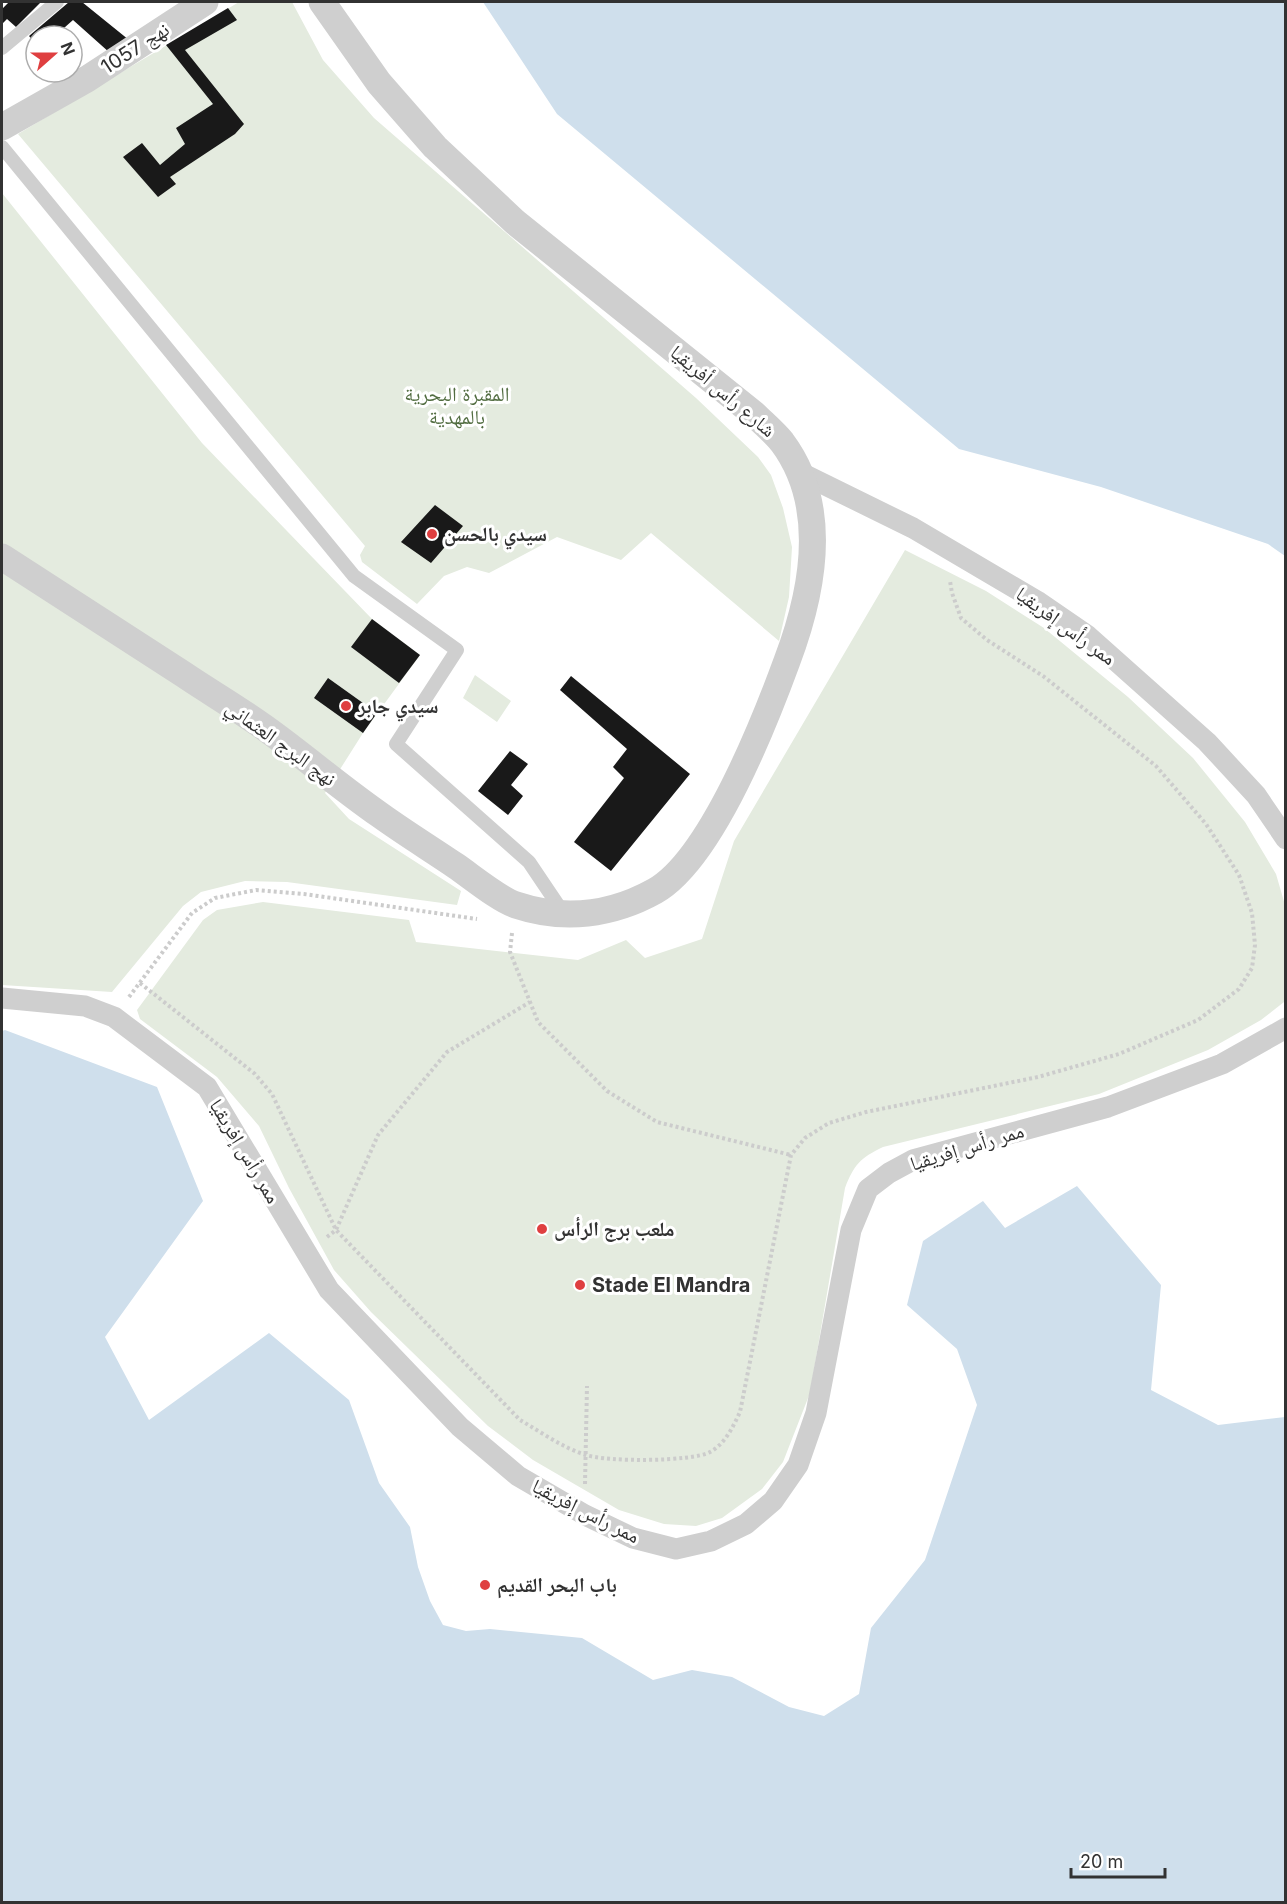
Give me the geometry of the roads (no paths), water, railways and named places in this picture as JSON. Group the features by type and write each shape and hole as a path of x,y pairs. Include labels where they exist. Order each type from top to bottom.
{"street":[{"name":"نهج 1057","path":"2,127 87,79 206,2"},
{"name":"شارع رأس أفريقيا","path":"322,2 379,83 435,147 515,222 754,414 781,440 801,472 811,511 812,551 808,591 799,630 774,696 743,767 690,861 659,889 608,911 565,916"},
{"name":"ممر رأس إفريقيا","path":"801,472 913,528 1037,601 1088,636 1207,742 1256,795 1286,839"},
{"name":"نهج البرج العثماني","path":"2,556 272,733 378,814 514,905 565,916"},
{"name":"ممر رأس إفريقيا","path":"2,998 85,1006 114,1017 207,1087 329,1290 460,1427 518,1476 585,1515 633,1538 676,1549 711,1541 746,1524 773,1501 798,1465 816,1413 851,1230 868,1189 889,1173 913,1160 1119,1103 1222,1064 1286,1028"}],"lane":[{"path":"2,48 57,2"},
{"path":"2,147 354,576 457,650 396,744 529,862 565,916"}],"water":[{"path":"483,2 1285,2 1285,556 1268,544 1101,487 959,449 557,114"},
{"path":"5,1030 157,1087 203,1201 105,1337 149,1420 269,1333 349,1400 379,1483 410,1527 418,1567 430,1601 443,1625 466,1631 490,1629 582,1638 653,1680 692,1670 732,1677 789,1707 824,1716 859,1694 871,1628 925,1560 977,1405 957,1349 907,1305 923,1241 983,1201 1005,1228 1077,1186 1161,1285 1151,1390 1218,1425 1285,1417 1285,1902 2,1902 2,1031"}],"place":[{"name":"سيدي بالحسن","path":"432,534"},
{"name":"سيدي جابر","path":"346,706"},
{"name":"ملعب برج الرأس","path":"542,1229"},
{"name":"Stade El Mandra","path":"580,1285"},
{"name":"باب البحر القديم","path":"485,1585"}],"park label":[{"name":"المقبرة البحرية بالمهدية","path":"457,406"}]}
